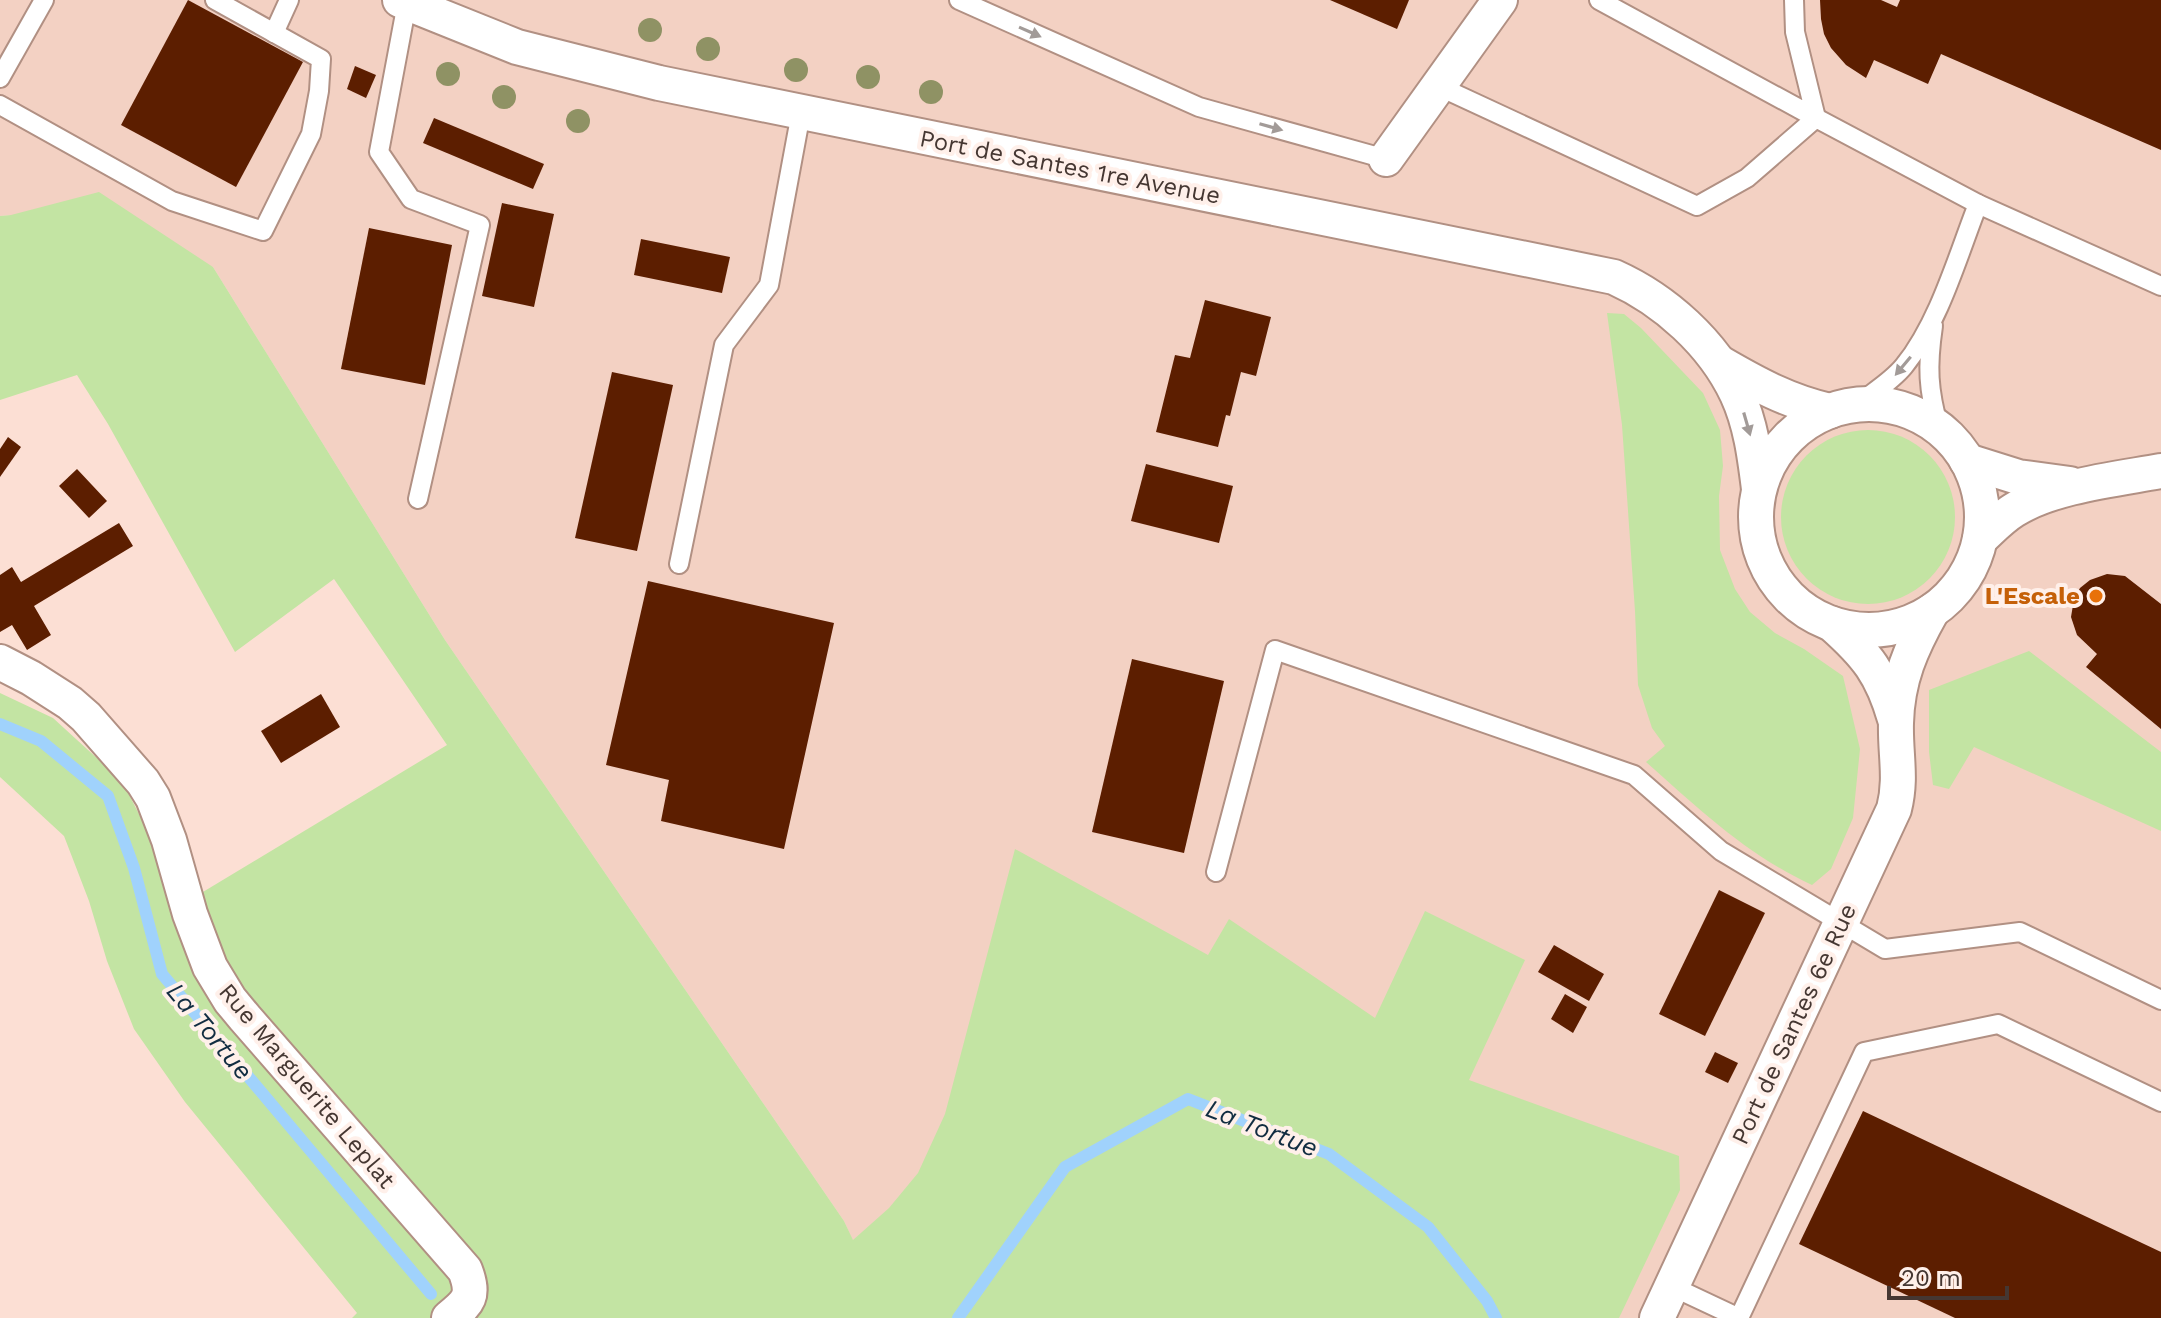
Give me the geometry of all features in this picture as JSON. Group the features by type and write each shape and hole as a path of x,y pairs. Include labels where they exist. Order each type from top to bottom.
{"street":[{"path":"1386,159 1500,0"},
{"name":"Port de Santes 1re Avenue","path":"404,2 517,47 659,83 1614,277 1633,286 1673,315 1719,363 1737,393 1750,433 1759,489"},
{"name":"Port de Santes 1re Avenue","path":"1719,363 1776,394 1805,405 1843,408"},
{"path":"1871,404 1914,414 1939,429 1960,449 1973,473 1981,499 1980,539 1971,567 1954,592 1932,611 1905,625 1877,630 1832,624 1796,604 1785,594 1770,571 1759,545 1757,531 1759,489 1769,464 1785,441 1806,423 1843,408 1871,404"},
{"path":"1967,461 1996,472 2043,482 2094,484"},
{"path":"1980,539 2003,518 2024,505 2052,494 2161,471"},
{"name":"Port de Santes 6e Rue","path":"1657,1318 1894,809 1900,774 1896,723 1902,676 1913,643 1932,611"},
{"name":"Port de Santes 6e Rue","path":"1832,624 1858,647 1882,680 1896,723"},
{"name":"Rue Marguerite Leplat","path":"0,662 70,703 143,782 162,820 201,946 219,984 245,1018 465,1270 469,1293 458,1311"}],"lane":[{"path":"0,78 44,0"},
{"path":"0,105 172,201 263,231 311,134 321,59 215,0"},
{"path":"274,33 289,0"},
{"path":"959,0 1199,107 1386,159"},
{"path":"1599,0 1978,204 2161,286"},
{"path":"1794,0 1795,32 1816,118"},
{"path":"404,2 379,152 411,199 480,225 418,499"},
{"path":"1438,86 1697,206 1747,178 1816,118"},
{"path":"679,564 724,345 769,285 801,113"},
{"path":"1843,408 1890,380 1913,353 1935,315 1978,204"},
{"path":"1935,315 1929,354 1929,389 1939,429"},
{"path":"1216,872 1275,650 1634,775 1721,851 1885,949 2020,932 2161,1000"},
{"path":"1671,1286 1739,1318 1864,1052 1998,1024 2161,1102"}],"shaded area":[{"path":"0,0 2161,0 2161,1318 888,1318 844,1221 445,640 213,267 10,215 0,216"}],"green space":[{"path":"99,192 213,267 445,640 844,1221 853,1240 889,1208 918,1173 945,1114 1015,849 1208,955 1229,919 1375,1018 1425,911 1525,960 1469,1080 1679,1156 1680,1190 1619,1318 352,1318 357,1313 185,1102 134,1029 64,836 0,777 0,693 53,718 122,781 158,851 178,907 447,745 334,579 235,652 108,424 77,375 0,400 0,216"},
{"path":"1607,313 1624,314 1641,328 1703,393 1720,430 1723,466 1719,496 1720,550 1735,589 1750,612 1775,633 1843,676 1860,749 1853,818 1831,869 1812,885 1745,845 1646,762 1665,746 1652,728 1638,685 1622,425"},
{"path":"1868,430 1901,437 1930,455 1948,484 1955,517 1948,550 1930,579 1901,597 1868,604 1835,597 1806,579 1788,550 1781,517 1788,484 1806,455 1835,437"},
{"path":"2029,651 2161,752 2161,831 1974,747 1949,789 1933,785 1929,752 1929,690"}],"building":[{"path":"188,0 303,62 236,187 121,125"},
{"path":"1330,0 1409,0 1397,29"},
{"path":"1820,0 1881,0 1897,7 1900,0 2161,0 2161,150 1941,54 1928,84 1874,60 1866,78 1846,65 1831,48 1824,34"},
{"path":"355,66 376,75 366,98 347,89"},
{"path":"434,118 544,164 533,189 423,143"},
{"path":"502,203 554,214 534,307 482,296"},
{"path":"369,228 452,245 425,385 341,369"},
{"path":"641,239 730,257 722,293 634,275"},
{"path":"1205,300 1271,317 1256,376 1241,372 1218,447 1156,432 1175,355 1190,358"},
{"path":"612,372 673,385 637,551 575,538"},
{"path":"8,437 21,447 0,477 0,449"},
{"path":"1146,464 1233,486 1219,543 1131,521"},
{"path":"77,469 107,501 89,518 59,486"},
{"path":"119,523 133,546 34,606 51,635 27,650 12,625 0,632 0,575 12,567 21,582"},
{"path":"2107,574 2125,576 2161,604 2161,729 2086,667 2097,654 2077,635 2071,617 2074,599 2080,588 2090,580"},
{"path":"648,581 834,623 784,849 661,821 669,780 606,765"},
{"path":"1132,659 1224,681 1184,853 1092,832"},
{"path":"321,694 340,727 281,763 261,731"},
{"path":"1719,890 1765,913 1705,1036 1659,1014"},
{"path":"1554,945 1604,974 1589,1001 1538,972"},
{"path":"1565,994 1587,1007 1573,1033 1551,1019"},
{"path":"1715,1052 1738,1063 1728,1083 1705,1072"},
{"path":"1863,1111 2161,1252 2161,1318 1955,1318 1799,1244"}],"waterway":[{"name":"La Tortue","path":"0,724 41,741 108,796 134,868 162,974 431,1294"},
{"name":"La Tortue","path":"958,1318 1065,1167 1188,1099 1329,1154 1428,1227 1487,1301 1496,1318"}],"place":[{"name":"L'Escale","path":"2096,596"}]}
